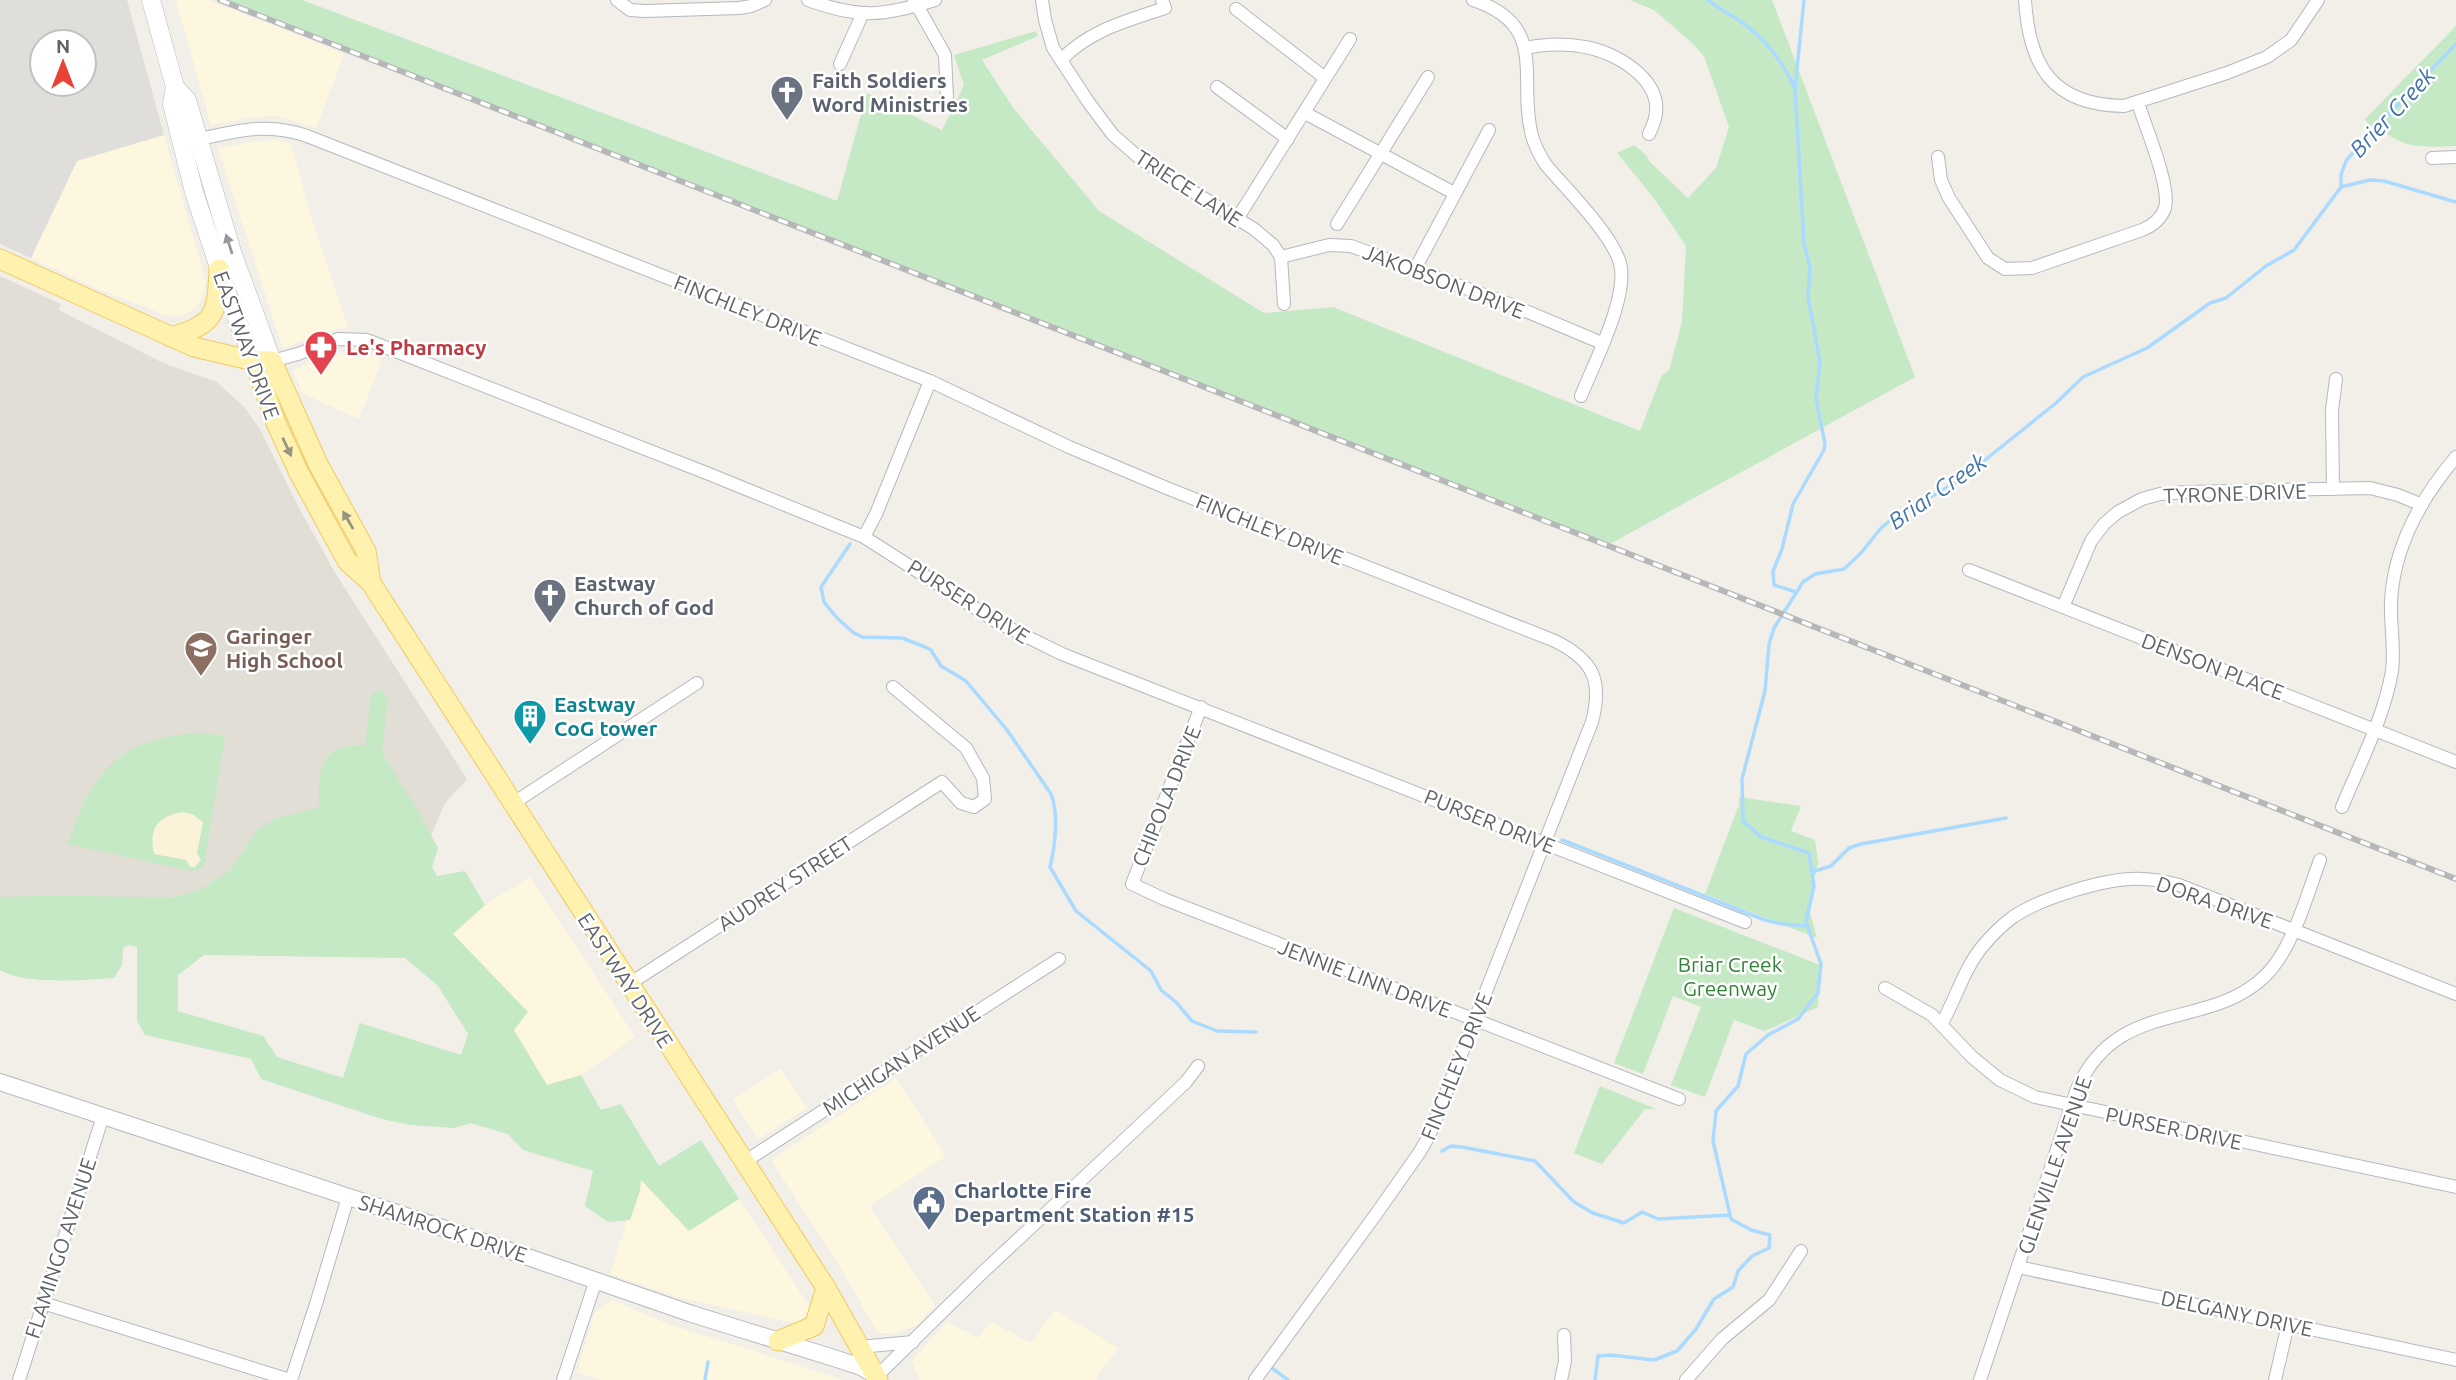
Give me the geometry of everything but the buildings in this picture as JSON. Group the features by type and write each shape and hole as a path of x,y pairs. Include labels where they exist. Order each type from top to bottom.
{"main road":[{"name":"EASTWAY DRIVE","path":"151,0 175,87 172,104 194,192 219,269 263,361 366,551 375,590 826,1288 879,1379"},
{"name":"EASTWAY DRIVE","path":"175,87 187,100 263,361"},
{"path":"0,259 194,347 263,361"},
{"path":"171,337 196,330 211,317 218,302 219,269"},
{"path":"778,1341 814,1326 826,1288"}],"street":[{"path":"617,0 630,9 645,11 739,8 765,0"},
{"path":"808,0 863,15 896,12 915,3 935,0"},
{"name":"TRIECE LANE","path":"1042,0 1048,34 1060,60 1101,119 1128,148 1183,187 1266,237 1281,257"},
{"path":"1060,60 1098,31 1165,8 1162,0"},
{"path":"1473,0 1499,11 1510,21 1525,48 1530,119 1538,152 1607,239 1621,266 1619,300 1581,396"},
{"path":"2025,0 2029,35 2043,69 2059,87 2088,102 2117,106 2138,103 2267,57 2291,40 2318,0"},
{"path":"915,3 945,55 947,97"},
{"path":"1236,9 1325,78"},
{"path":"840,64 863,15"},
{"path":"1237,219 1350,39"},
{"path":"1525,48 1557,44 1587,47 1622,61 1644,80 1653,94 1656,114 1649,134"},
{"path":"1337,224 1428,77"},
{"path":"1217,87 1288,139"},
{"path":"1938,158 1941,180 1949,198 1988,258 2005,269 2032,268 2142,230 2162,214 2166,204 2163,177 2138,103"},
{"path":"1306,113 1454,193"},
{"name":"FINCHLEY DRIVE","path":"199,139 255,128 287,129 930,381 1119,468 1555,642 1580,656 1596,681 1595,710 1429,1136 1255,1380"},
{"path":"1415,269 1489,130"},
{"path":"2432,158 2456,157"},
{"name":"JAKOBSON DRIVE","path":"1281,257 1315,247 1339,245 1372,252 1602,343"},
{"path":"1281,257 1283,304"},
{"name":"PURSER DRIVE","path":"263,361 298,354 338,339 367,340 864,537 996,622 1028,639 1745,922"},
{"path":"2333,489 2332,410 2336,379"},
{"path":"864,537 930,381"},
{"path":"2342,807 2374,729 2392,668 2391,601 2398,561 2422,505 2438,478 2456,457"},
{"name":"TYRONE DRIVE","path":"2063,607 2091,541 2105,524 2118,512 2143,499 2160,494 2380,490 2422,505"},
{"name":"DENSON PLACE","path":"1969,570 2456,762"},
{"path":"512,804 697,683"},
{"name":"AUDREY STREET","path":"629,984 942,782 961,803 974,807 985,799 983,778 966,748 894,687"},
{"name":"CHIPOLA DRIVE","path":"1132,884 1201,707"},
{"name":"GLENVILLE AVENUE","path":"1980,1380 2071,1106 2087,1069 2112,1042 2135,1028 2244,992 2274,967 2293,930 2320,860"},
{"name":"DORA DRIVE","path":"1942,1023 1970,964 1984,944 2002,926 2034,905 2122,879 2163,881 2456,994"},
{"name":"JENNIE LINN DRIVE","path":"1132,884 1164,899 1679,1099"},
{"name":"MICHIGAN AVENUE","path":"744,1162 1059,959"},
{"name":"PURSER DRIVE","path":"1885,988 1905,997 1942,1023 1972,1057 2000,1080 2035,1097 2456,1187"},
{"path":"879,1379 981,1274 1186,1082 1198,1066"},
{"name":"SHAMROCK DRIVE","path":"0,1082 840,1360 879,1379"},
{"name":"FLAMINGO AVENUE","path":"19,1380 103,1116"},
{"path":"43,1303 291,1380 348,1197"},
{"path":"1686,1380 1722,1339 1769,1300 1801,1251"},
{"name":"DELGANY DRIVE","path":"2018,1267 2456,1360"},
{"path":"563,1380 596,1280"},
{"path":"2275,1380 2288,1324"},
{"path":"1561,1380 1565,1361 1564,1335"},
{"path":"859,1346 913,1342"}],"shaded area":[{"path":"0,0 127,0 164,135 77,161 31,258 0,244"},
{"path":"176,0 209,0 344,54 316,128 277,116 253,117 211,125"},
{"path":"164,135 206,282 201,302 181,316 165,315 96,288 31,258 77,161"},
{"path":"275,140 291,144 311,216 348,327 319,333 283,349 218,148"},
{"name":"Garinger High School","path":"0,276 61,304 59,310 163,363 217,382 245,408 260,429 300,510 337,576 467,779 445,803 379,955 0,929"},
{"path":"349,351 382,360 359,419 302,393 293,371 320,358"},
{"path":"530,877 635,1037 555,1094 419,947"},
{"path":"781,1069 807,1108 758,1139 732,1100"},
{"path":"896,1078 946,1156 870,1206 935,1306 916,1326 894,1333 878,1333 839,1265 771,1160"},
{"path":"640,1179 689,1231 739,1199 811,1309 799,1324 682,1298 610,1274"},
{"path":"612,1300 668,1324 844,1380 600,1380 577,1372 595,1312"},
{"path":"1055,1310 1118,1348 1096,1378 1098,1380 919,1380 912,1361 947,1322 978,1338 991,1322 1031,1343"}],"green space":[{"path":"221,0 302,0 837,201 867,93 942,130 964,85 954,55 1036,31 1038,36 982,60 1014,109 1099,211 1264,313 1333,307 1640,431 1662,375 1669,370 1682,322 1686,246 1653,197 1617,153 1634,145 1688,198 1716,168 1729,127 1704,56 1654,10 1630,0 1772,0 1915,377 1608,545"},
{"path":"2456,26 2456,146 2417,146 2399,141 2382,130 2374,131 2365,119"},
{"path":"381,689 388,699 382,753 438,848 432,867 437,876 465,871 485,905 453,934 528,1012 514,1030 547,1085 581,1075 601,1110 621,1104 659,1166 701,1140 739,1199 689,1231 641,1180 630,1220 608,1222 585,1206 593,1171 523,1150 508,1134 470,1123 455,1128 410,1125 382,1119 261,1079 251,1059 145,1035 137,1021 137,947 129,945 123,948 122,965 114,978 39,980 11,975 0,970 0,897 56,895 172,898 201,889 230,870 258,829 277,818 319,807 321,772 327,758 342,747 365,746 371,695","holes":["204,955 405,958 438,986 468,1034 461,1055 360,1023 343,1078 277,1057 263,1036 178,1011 178,975"]},
{"path":"202,733 225,736 204,866 196,871 186,870 68,844 88,796 114,762 130,750 150,741"},
{"name":"Briar Creek Greenway","path":"1739,797 1801,806 1791,831 1815,840 1818,863 1808,906 1817,938 1705,894 1739,805"},
{"name":"Briar Creek Greenway","path":"1674,908 1820,965 1818,1007 1765,1031 1734,1020 1705,1097 1671,1085 1701,1007 1673,996 1643,1074 1614,1063"},
{"path":"1600,1086 1656,1109 1645,1109 1602,1164 1574,1153"}],"sand":[{"path":"182,812 192,814 203,822 197,853 201,860 195,867 190,867 186,860 154,854 156,825 166,817"}],"waterway":[{"path":"1708,0 1749,27 1765,43 1780,61 1795,90 1804,244 1810,267 1808,297 1820,361 1816,399 1825,444 1793,504 1782,549 1773,571 1774,585 1796,592"},
{"path":"1795,88 1804,0"},
{"name":"Brier Creek","path":"2341,187 2341,175 2346,161 2456,44"},
{"path":"2341,187 2370,180 2384,181 2456,202"},
{"name":"Briar Creek","path":"1595,1380 1598,1356 1654,1360 1677,1351 1696,1329 1714,1299 1733,1287 1738,1271 1752,1256 1769,1248 1770,1235 1751,1230 1731,1219 1713,1141 1716,1111 1738,1086 1746,1054 1768,1035 1798,1019 1818,993 1821,964 1806,922 1814,886 1809,853 1761,837 1743,821 1742,779 1765,691 1769,644 1774,628 1803,582 1815,574 1844,569 1881,528 1960,480 2056,403 2083,377 2147,348 2210,303 2226,298 2266,266 2294,250 2341,187"},
{"path":"850,544 821,587 824,602 837,618 862,637 902,638 931,650 941,666 966,681 1007,730 1051,794 1056,820 1050,867 1076,911 1151,971 1161,990 1176,1002 1192,1021 1217,1031 1256,1032"},
{"path":"1812,872 1831,866 1849,848 1861,844 2006,818"},
{"path":"1562,840 1765,920 1807,926"},
{"path":"1442,1151 1451,1146 1462,1147 1535,1161 1574,1202 1593,1213 1624,1223 1642,1212 1658,1219 1730,1215"},
{"path":"705,1380 708,1362"},
{"path":"1273,1369 1288,1380"}],"railway":[{"path":"220,0 2456,879"}],"place":[{"name":"Faith Soldiers Word Ministries","path":"787,122"},
{"name":"Le's Pharmacy","path":"321,377"},
{"name":"Eastway Church of God","path":"550,625"},
{"name":"Garinger High School","path":"201,678"},
{"name":"Eastway CoG tower","path":"530,746"},
{"name":"Charlotte Fire Department Station #15","path":"929,1232"}]}
